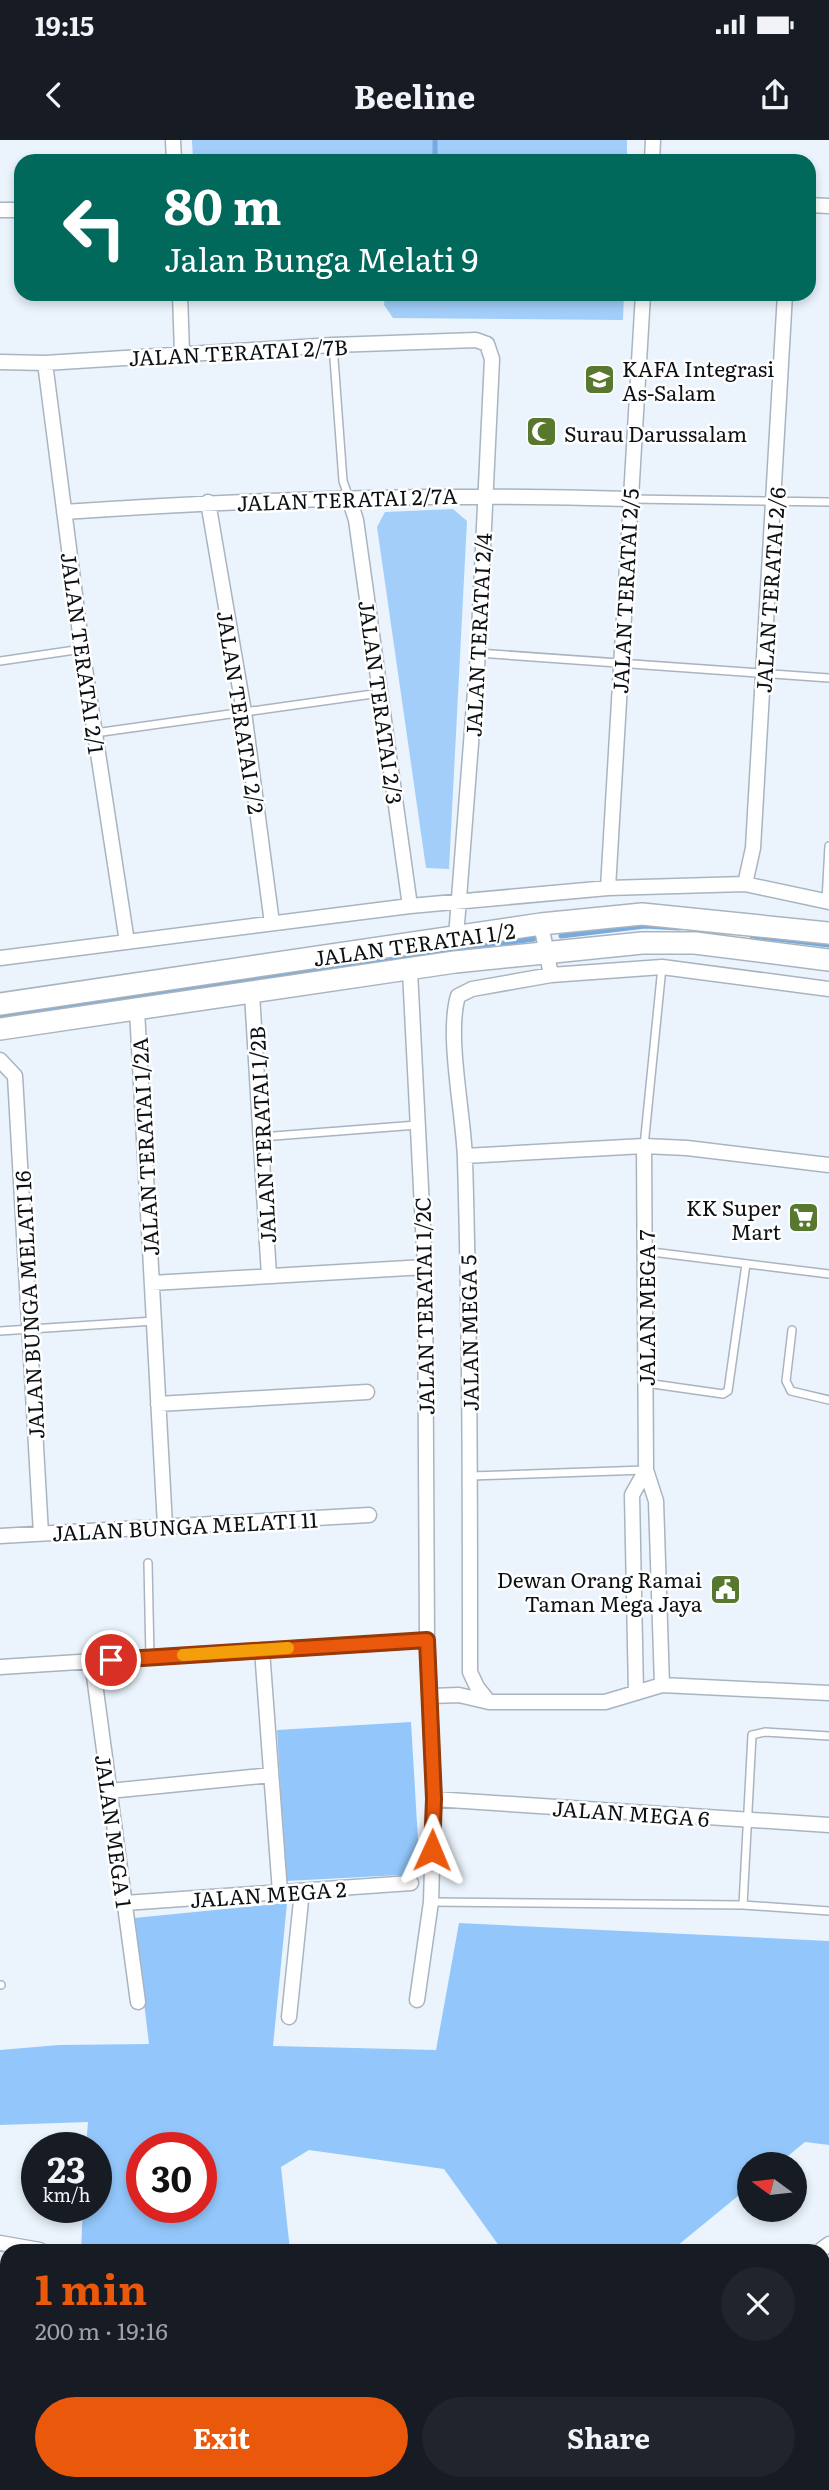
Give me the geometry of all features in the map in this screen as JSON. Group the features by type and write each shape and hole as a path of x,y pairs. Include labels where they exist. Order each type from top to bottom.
{"main road":[{"name":"JALAN TERATAI 1/2","path":"0,1004 541,924 642,914 829,933"},
{"name":"JALAN TERATAI 1/2","path":"0,1029 546,951 642,943 695,943 829,960"}],"street":[{"path":"180,301 182,354"},
{"name":"JALAN TERATAI 2/5","path":"607,888 643,301"},
{"name":"JALAN TERATAI 2/6","path":"745,884 753,848 776,500 785,301"},
{"name":"JALAN TERATAI 2/7B","path":"0,362 45,363 333,345 476,340"},
{"name":"JALAN TERATAI 2/4","path":"456,937 478,653 492,359 487,344 476,340"},
{"name":"JALAN TERATAI 2/1","path":"45,363 82,649 127,942"},
{"name":"JALAN TERATAI 2/7A","path":"65,512 208,502 485,494 629,499"},
{"name":"JALAN TERATAI 2/3","path":"349,498 356,520 410,906"},
{"name":"JALAN TERATAI 2/2","path":"208,502 244,712 272,923"},
{"name":"JALAN TERATAI 1/2","path":"0,958 410,906 607,888 745,884 827,902"},
{"path":"541,924 551,975 662,967 829,989"},
{"name":"JALAN TERATAI 1/2C","path":"410,971 425,1267 427,1640"},
{"name":"JALAN MEGA 5","path":"458,1695 470,1672 470,1476 465,1156 454,1020 458,996 472,989 551,975"},
{"name":"JALAN TERATAI 1/2B","path":"252,994 269,1276"},
{"name":"JALAN TERATAI 1/2A","path":"136,1010 165,1526"},
{"name":"JALAN BUNGA MELATI 16","path":"0,1060 15,1076 41,1534"},
{"path":"465,1156 644,1146 687,1148 829,1165"},
{"name":"JALAN MEGA 7","path":"644,1146 646,1470 656,1501 662,1685"},
{"path":"152,1283 425,1267"},
{"path":"158,1404 367,1392"},
{"name":"JALAN MEGA 7","path":"636,1693 632,1495 646,1470"},
{"name":"JALAN BUNGA MELATI 11","path":"0,1536 369,1515"},
{"path":"0,1667 427,1640 434,1799 431,1902 417,2000"},
{"path":"262,1650 280,1892"},
{"name":"JALAN MEGA 1","path":"92,1661 138,2002"},
{"path":"470,1672 489,1702"},
{"path":"431,1696 458,1695 489,1702 605,1702 662,1685 829,1693"},
{"path":"109,1791 271,1775"},
{"name":"JALAN MEGA 6","path":"434,1799 829,1825"},
{"name":"JALAN MEGA 2","path":"125,1903 411,1883"},
{"path":"289,2017 302,1891"}],"lane":[{"path":"333,345 343,481 349,498"},
{"path":"629,499 829,502"},
{"path":"0,661 82,649"},
{"path":"478,653 829,678"},
{"path":"94,733 380,693"},
{"path":"827,902 829,846"},
{"path":"644,1146 662,967"},
{"path":"260,1137 417,1125"},
{"path":"644,1251 829,1274"},
{"path":"646,1383 723,1394 728,1391 746,1264"},
{"path":"0,1331 154,1321"},
{"path":"792,1330 786,1381 791,1391 829,1400"},
{"path":"470,1476 646,1470"},
{"path":"148,1563 150,1658"},
{"path":"743,1905 752,1734 829,1736"},
{"path":"431,1902 743,1905 829,1912"}],"shaded area":[{"path":"192,140 627,140 627,154 193,154"},
{"path":"384,301 624,301 623,320 393,318 384,305"},
{"path":"453,509 467,521 449,869 426,868 377,527 385,512"},
{"path":"411,1722 420,1874 286,1881 277,1730"},
{"path":"287,1903 273,2046 436,2050 459,1923 829,1941 829,2145 805,2142 793,2152 737,2152 737,2197 679,2244 498,2244 444,2169 309,2150 281,2167 289,2244 81,2244 82,2223 112,2223 112,2132 87,2132 88,2122 0,2125 0,2050 59,2045 149,2044 134,1918"}],"waterway":[{"path":"435,140 435,154"},
{"path":"561,936 645,926 680,928"},
{"path":"752,936 829,945"},
{"path":"0,1016 534,939"}],"slow traffic":[{"path":"183,1655 288,1648"}],"place":[{"name":"KAFA Integrasi As-Salam","path":"599,379"},
{"name":"Surau Darussalam","path":"541,432"},
{"name":"KK Super Mart","path":"804,1218"},
{"name":"Dewan Orang Ramai Taman Mega Jaya","path":"725,1590"}],"route":[{"path":"111,1660 427,1640 434,1799 432,1850"}]}
